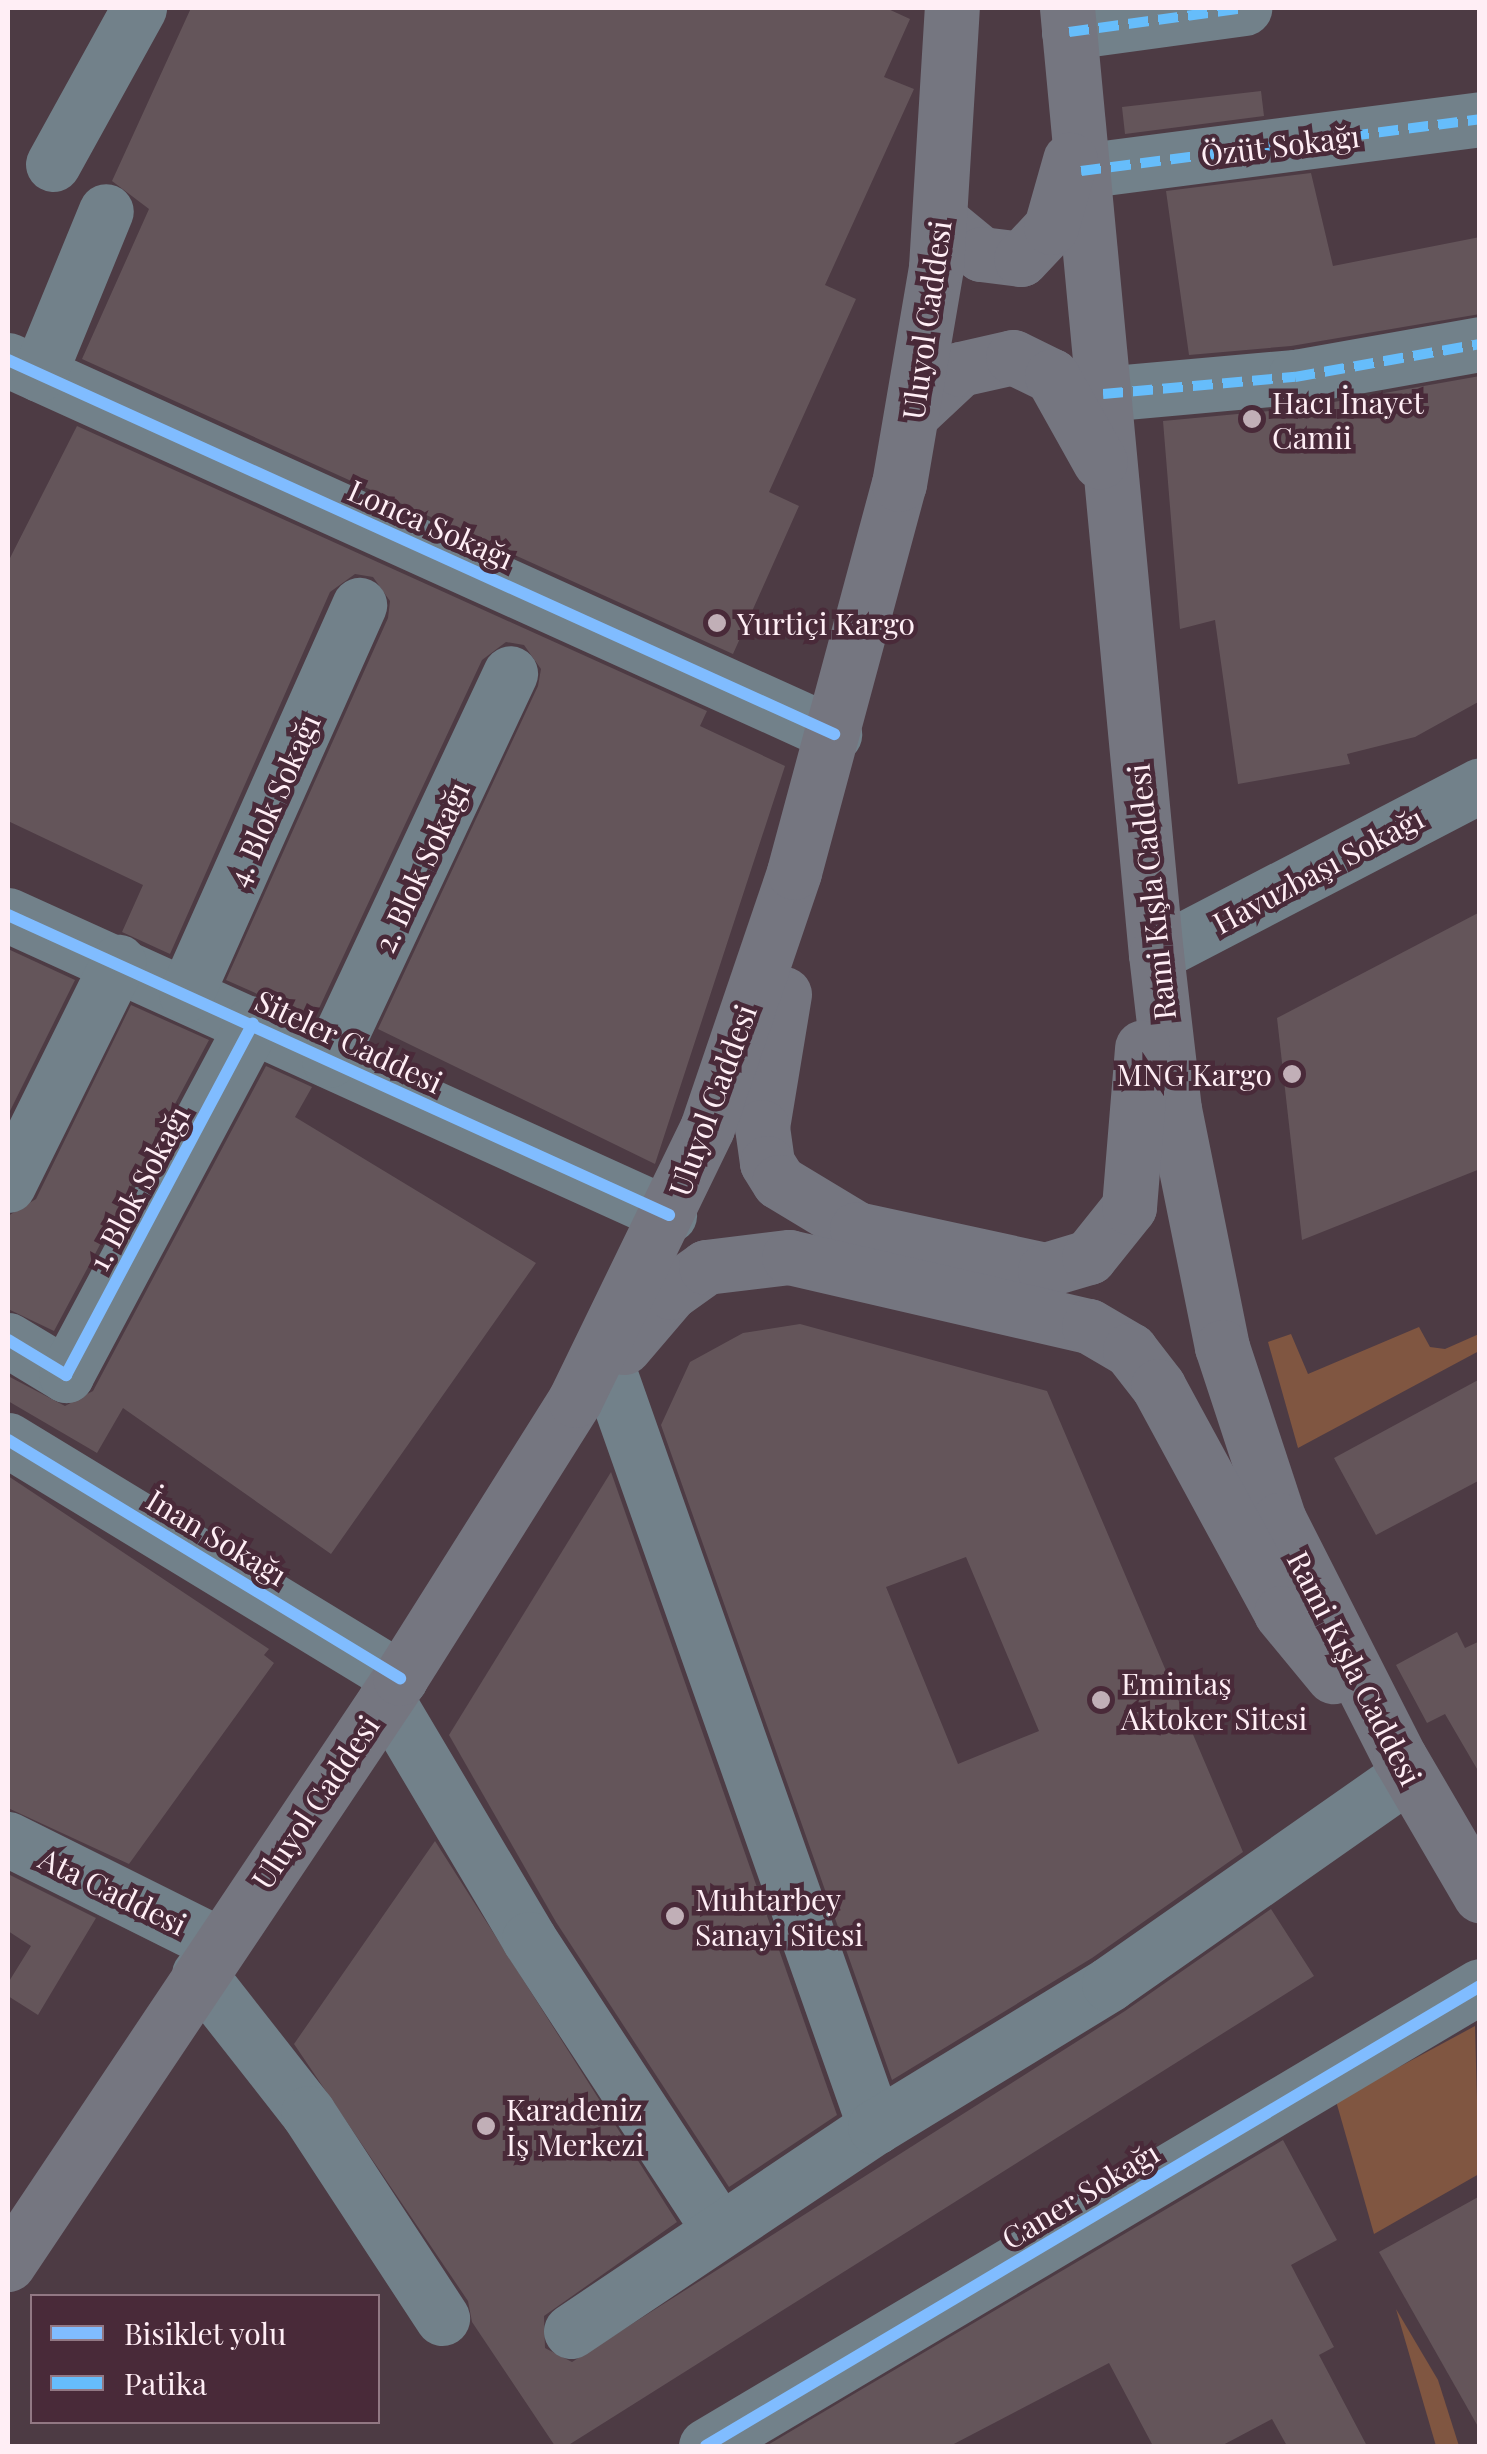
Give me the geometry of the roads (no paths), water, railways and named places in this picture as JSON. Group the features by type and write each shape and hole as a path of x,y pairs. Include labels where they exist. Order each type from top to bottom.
{"main road":[{"name":"Uluyol Caddesi","path":"12,2247 393,1688 591,1383 707,1128 794,872 834,734 914,412 941,221 946,10"},
{"name":"Rami Kışla Caddesi","path":"1068,20 1156,954 1194,1217 1248,1438 1279,1520 1405,1766 1480,1895"},
{"path":"941,221 981,254 1022,259 1051,227 1080,149"},
{"path":"914,412 960,370 1013,357 1037,364 1068,402 1114,492"},
{"path":"794,872 788,979 764,1088 767,1163 779,1182 812,1208 857,1229 936,1251 1044,1270 1089,1257 1109,1240 1129,1207 1136,1168 1146,1008 1156,954"},
{"path":"591,1383 671,1292 706,1267 774,1258 1089,1326 1130,1350 1158,1386 1281,1613 1405,1766"}],"street":[{"path":"53,164 139,8"},
{"path":"1068,20 1244,8"},
{"name":"Özüt Sokağı","path":"1080,149 1480,119"},
{"path":"23,367 106,210"},
{"path":"1104,394 1295,376 1480,344"},
{"name":"Lonca Sokağı","path":"23,367 834,734"},
{"name":"4. Blok Sokağı","path":"186,994 358,605"},
{"name":"2. Blok Sokağı","path":"329,1060 510,673"},
{"name":"Havuzbaşı Sokağı","path":"1156,954 1480,785"},
{"name":"Siteler Caddesi","path":"8,915 669,1215"},
{"path":"8,1185 118,962"},
{"name":"1. Blok Sokağı","path":"8,1340 66,1375 253,1024"},
{"path":"591,1383 875,2127"},
{"name":"İnan Sokağı","path":"8,1440 393,1688"},
{"path":"393,1688 529,1939 719,2229"},
{"path":"571,2331 875,2127 1109,1984 1405,1766"},
{"name":"Ata Caddesi","path":"8,1838 209,1959"},
{"path":"209,1959 442,2318"},
{"name":"Caner Sokağı","path":"706,2446 1480,1986"}],"place":[{"name":"Hacı İnayet Camii","path":"1252,419"},
{"name":"Yurtiçi Kargo","path":"717,623"},
{"name":"MNG Kargo","path":"1292,1074"},
{"name":"Emintaş Aktoker Sitesi","path":"1101,1700"},
{"name":"Muhtarbey Sanayi Sitesi","path":"675,1916"},
{"name":"Karadeniz İş Merkezi","path":"486,2126"}]}
